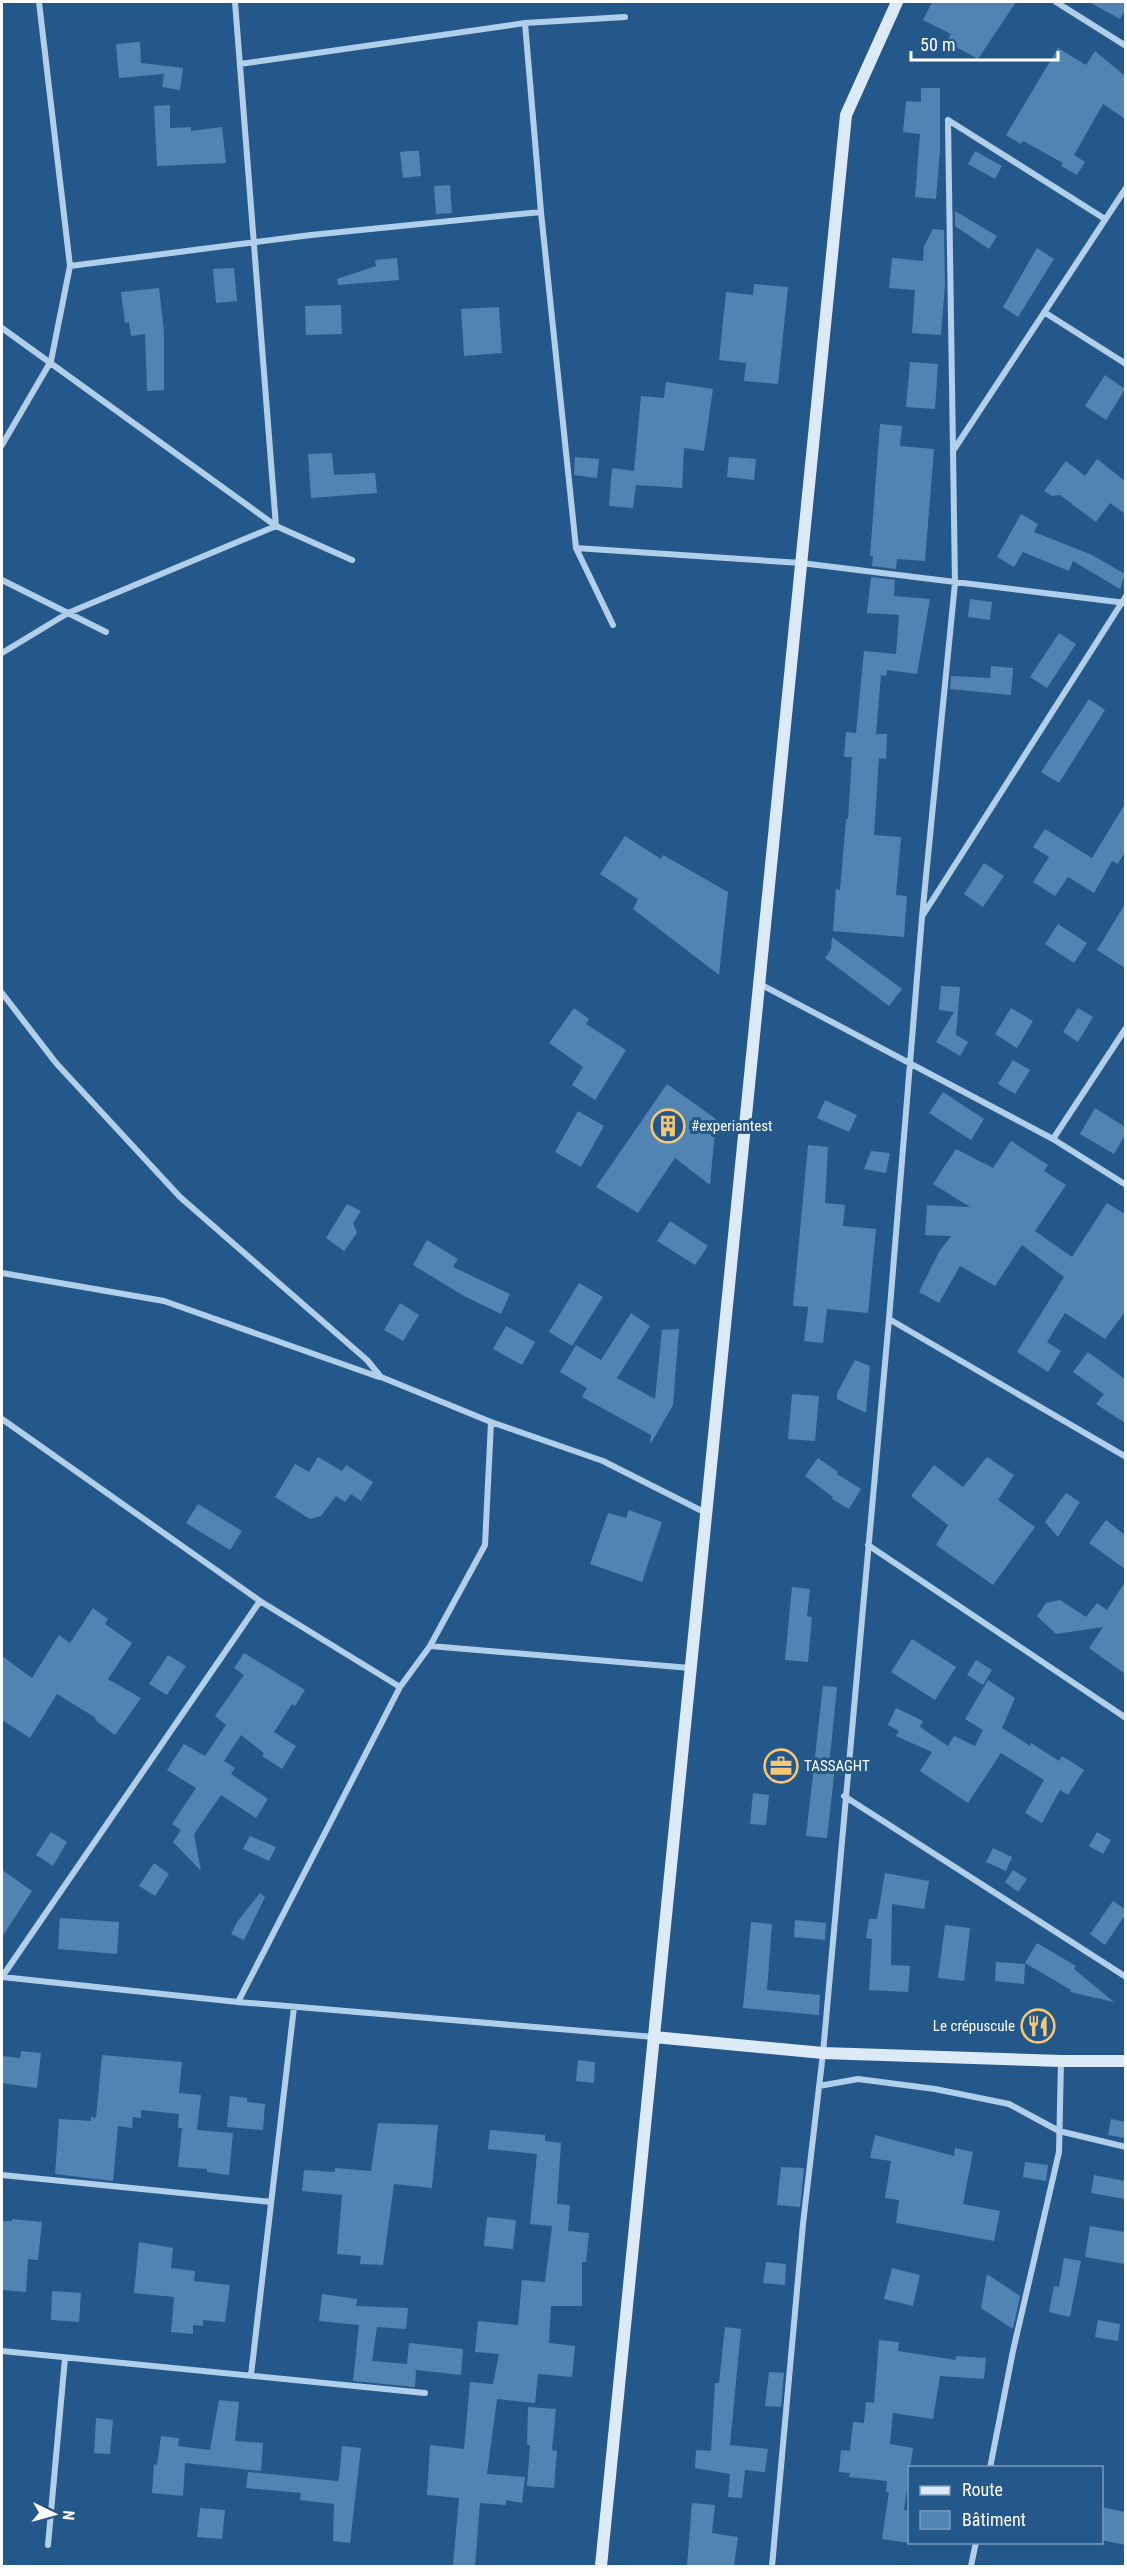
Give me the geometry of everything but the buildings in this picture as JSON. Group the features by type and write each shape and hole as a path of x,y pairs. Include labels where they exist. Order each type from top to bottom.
{"street":[{"path":"2,446 51,361 70,266 39,2"},
{"path":"235,2 252,243 276,526"},
{"path":"601,2566 708,1514 846,115 897,2"},
{"path":"1056,2 1125,46"},
{"path":"240,64 525,23 625,17"},
{"path":"525,23 541,212 576,549 613,625"},
{"path":"772,2566 803,2224 823,2053 844,1796 889,1319 922,917 955,583 948,120 1105,219"},
{"path":"952,452 1125,188"},
{"path":"70,266 252,243 541,212"},
{"path":"1044,312 1125,364"},
{"path":"2,328 51,361 276,526 352,560"},
{"path":"2,653 68,613 276,526"},
{"path":"576,549 801,563 955,583 1124,600 922,917"},
{"path":"2,580 106,632"},
{"path":"759,983 1053,1139 1125,1185"},
{"path":"2,993 56,1063 180,1197 367,1360 381,1377"},
{"path":"1053,1139 1125,1028"},
{"path":"2,1273 164,1302 381,1377 491,1422 603,1461 708,1514"},
{"path":"889,1319 1125,1457"},
{"path":"2,1419 260,1601 400,1687"},
{"path":"238,2002 400,1687 430,1646 485,1545 491,1422"},
{"path":"868,1545 1125,1718"},
{"path":"260,1601 2,1977 238,2002 823,2053 1125,2061"},
{"path":"430,1646 691,1668"},
{"path":"844,1796 1125,1977"},
{"path":"251,2375 294,2007"},
{"path":"990,2466 1013,2351 1059,2152 1061,2061"},
{"path":"819,2086 858,2079 935,2089 1009,2104 1059,2132 1125,2146"},
{"path":"2,2175 271,2202"},
{"path":"2,2351 425,2393"},
{"path":"48,2545 65,2358"},
{"path":"971,2566 976,2544"}],"place":[{"name":"#experiantest","path":"668,1126"},
{"name":"TASSAGHT","path":"781,1766"},
{"name":"Le crépuscule","path":"1038,2026"}]}
